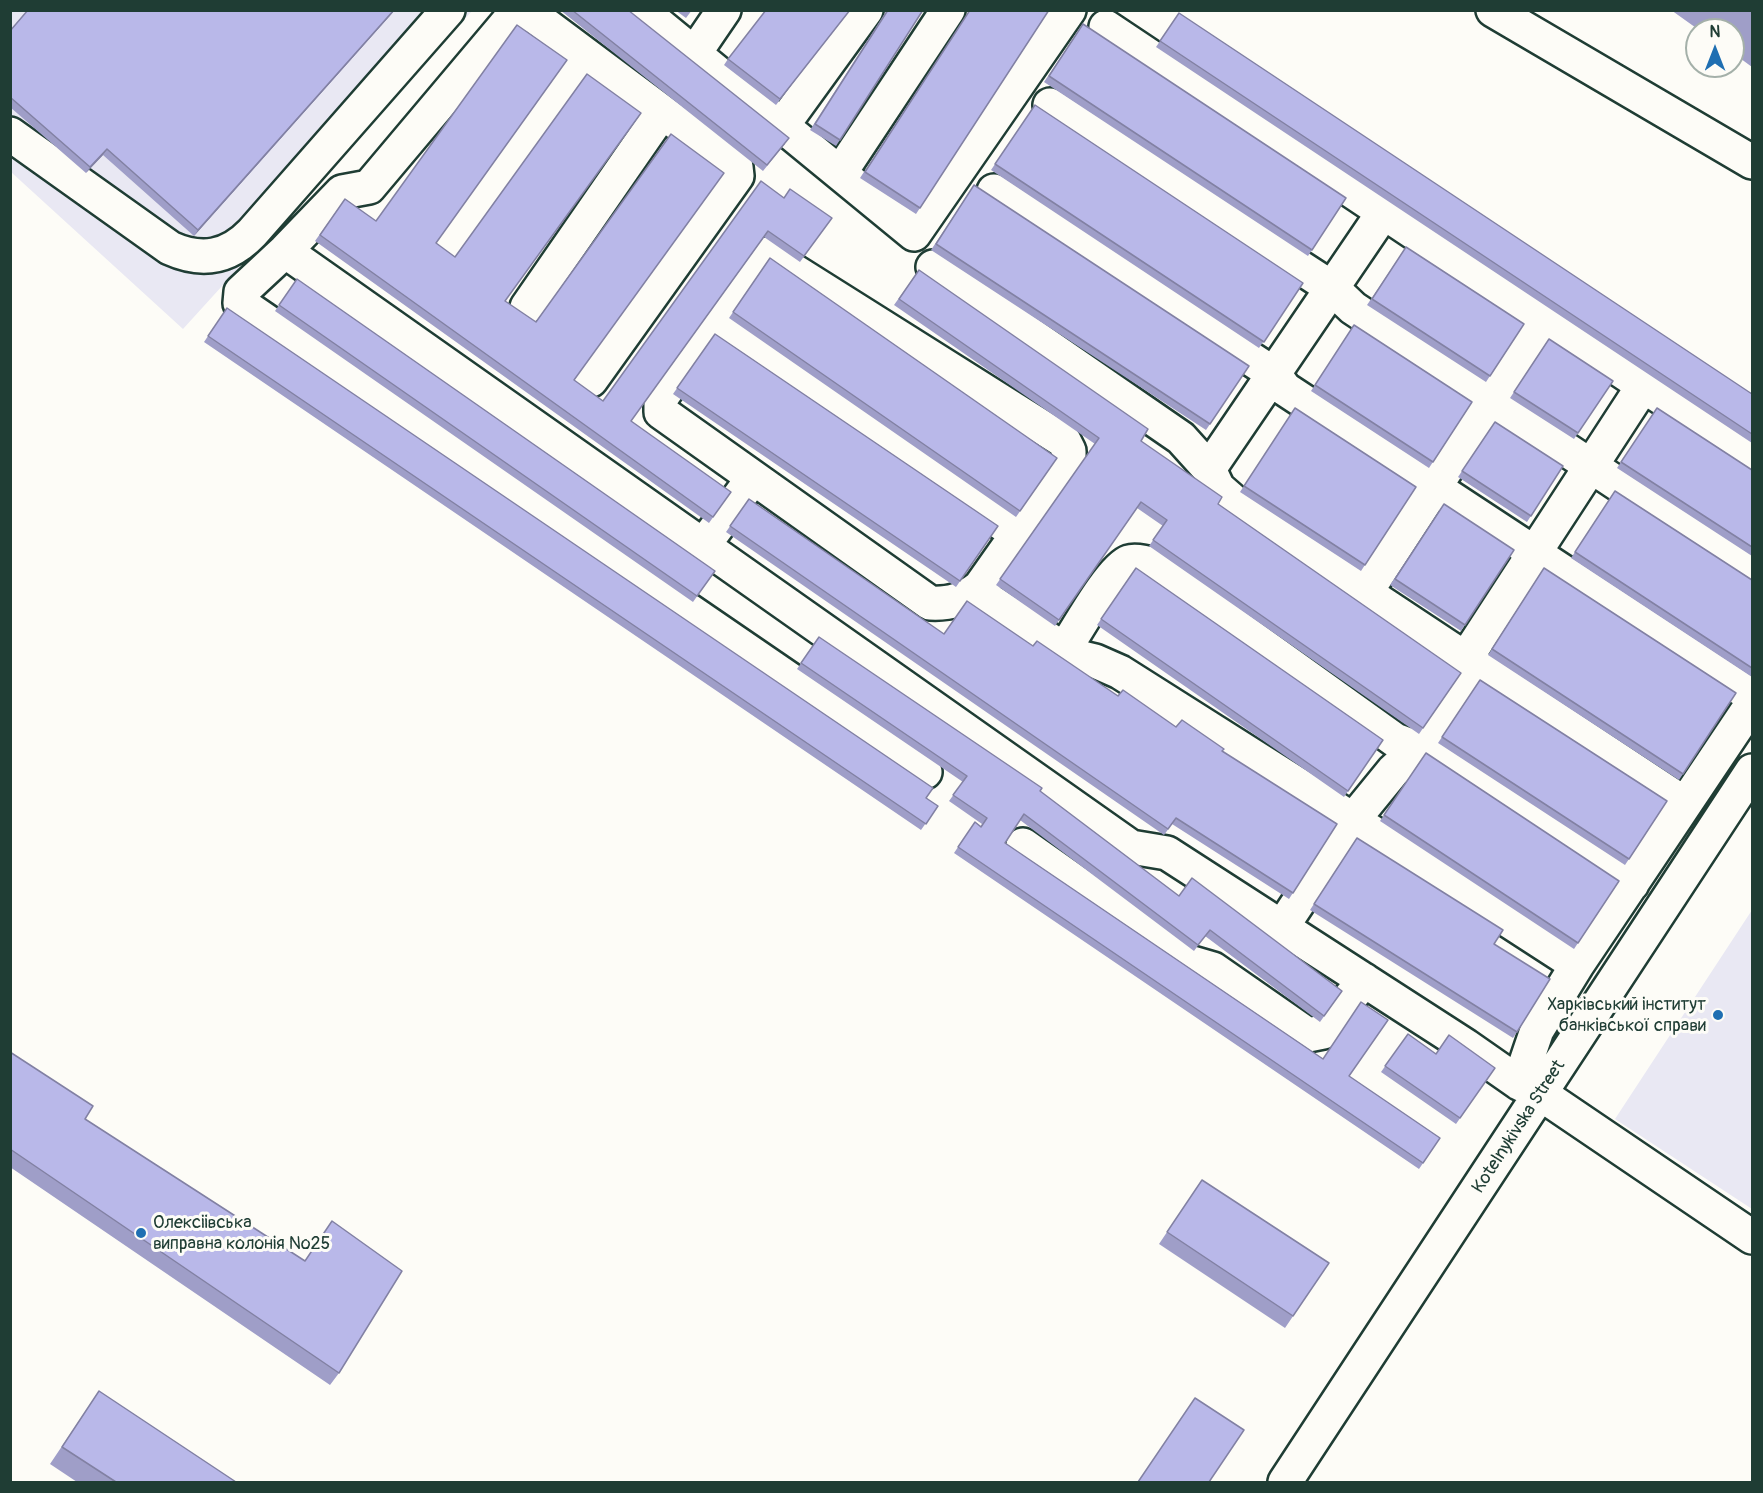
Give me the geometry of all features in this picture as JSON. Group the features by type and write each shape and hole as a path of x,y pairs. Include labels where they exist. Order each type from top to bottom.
{"street":[{"path":"10,134 170,248 195,256 220,255 238,246 252,233 448,10"},
{"path":"641,10 914,234 1069,10"},
{"path":"694,54 724,10"},
{"path":"782,126 866,10"},
{"path":"840,173 948,10"},
{"path":"1493,10 1752,162"},
{"path":"591,380 737,176 736,167 527,11 508,22 369,187 342,192 285,251 241,292 240,303 925,772"},
{"path":"1106,27 1752,458"},
{"path":"447,247 586,55"},
{"path":"1050,105 1332,288 1353,308 1752,573"},
{"path":"527,307 662,112"},
{"path":"994,191 1274,374 1285,389 1752,696"},
{"path":"1209,469 1383,213"},
{"path":"285,251 1131,847 1167,854 1467,1046 1752,1237"},
{"path":"767,254 1064,441 1069,451 1069,460 980,587 967,596 946,604 930,603 661,412 661,398 712,324 760,255 767,254"},
{"path":"933,267 1181,438 1209,469 1218,488 1250,516 1685,804"},
{"path":"1366,592 1544,320"},
{"path":"712,324 1017,534"},
{"path":"1282,927 1353,820 1393,771 1418,748 1471,662 1534,552 1643,386"},
{"path":"703,546 753,478"},
{"path":"1064,650 1113,574 1129,562 1148,563 1395,740 1432,754 1632,884"},
{"path":"975,591 1074,656 1095,661 1120,672 1577,965"},
{"path":"1530,1088 1537,1030 1577,965 1752,704"},
{"name":"Kotelnykivska Street","path":"1285,1482 1530,1088 1752,771"},
{"path":"1023,845 1188,962 1213,969 1308,1035 1323,1032 1364,980"}],"shaded area":[{"path":"10,11 472,11 183,329 11,172"},
{"name":"Харківський інститут банківської справи","path":"1752,910 1752,1209 1615,1119"}],"building":[{"path":"28,10 394,10 198,230 107,149 90,167 10,97 10,31"},
{"path":"572,10 628,10 789,138 767,165"},
{"path":"766,10 850,10 780,99 728,59"},
{"path":"888,10 923,10 840,140 815,124"},
{"path":"970,10 1049,10 920,208 865,172"},
{"path":"1179,13 1752,394 1752,434 1160,41"},
{"path":"1083,24 1346,198 1312,250 1049,76"},
{"path":"517,25 567,60 436,243 455,257 587,74 641,113 505,301 536,322 671,134 724,173 574,380 603,401 761,181 784,198 790,189 832,218 804,256 768,231 631,421 731,492 713,517 320,235 345,199 376,221"},
{"path":"1035,105 1303,283 1264,342 995,164"},
{"path":"974,185 1249,366 1210,424 936,244"},
{"path":"1406,247 1524,324 1490,376 1372,299"},
{"path":"770,258 1057,458 1020,511 733,312"},
{"path":"919,270 1148,429 1141,441 1222,497 1218,504 1461,673 1423,728 1153,540 1167,520 1141,502 1059,620 1000,579 1099,438 899,299"},
{"path":"297,279 715,571 697,596 279,305"},
{"path":"227,308 933,788 926,798 938,806 926,824 208,336"},
{"path":"1354,325 1472,402 1433,462 1315,385"},
{"path":"715,334 998,526 960,581 677,388"},
{"path":"1549,339 1613,381 1578,433 1514,392"},
{"path":"1295,408 1416,487 1365,565 1244,486"},
{"path":"1657,408 1752,470 1752,547 1621,462"},
{"path":"1495,422 1563,466 1531,516 1462,471"},
{"path":"1615,491 1752,580 1752,668 1575,552"},
{"path":"749,499 944,634 967,601 1033,646 1037,641 1118,696 1123,690 1176,727 1182,720 1224,749 1222,751 1337,824 1293,893 1176,818 1168,829 730,526"},
{"path":"1444,504 1514,550 1465,625 1395,579"},
{"path":"1136,568 1383,740 1348,791 1101,619"},
{"path":"1544,568 1736,693 1683,774 1492,649"},
{"path":"819,637 1042,788 1040,791 1179,896 1192,878 1342,991 1324,1016 1210,930 1198,945 1024,814 1005,843 1323,1059 1361,1002 1388,1020 1349,1076 1440,1138 1423,1163 958,847 975,822 981,827 987,818 953,795 967,776 801,663"},
{"path":"1480,680 1667,801 1629,859 1442,737"},
{"path":"1426,753 1619,881 1578,943 1384,815"},
{"path":"1357,838 1503,930 1494,944 1550,979 1517,1032 1314,904"},
{"path":"1408,1034 1436,1054 1449,1035 1495,1068 1460,1118 1385,1066"},
{"path":"10,1052 93,1106 85,1119 305,1261 332,1221 402,1271 339,1373 10,1149"},
{"path":"1202,1180 1329,1263 1293,1316 1167,1232"},
{"path":"99,1391 236,1482 116,1482 62,1447"},
{"path":"1195,1398 1244,1430 1209,1482 1138,1482"}],"place":[{"name":"Харківський інститут банківської справи","path":"1718,1015"},
{"name":"Олексіівська виправна колонія №25","path":"141,1233"}]}
